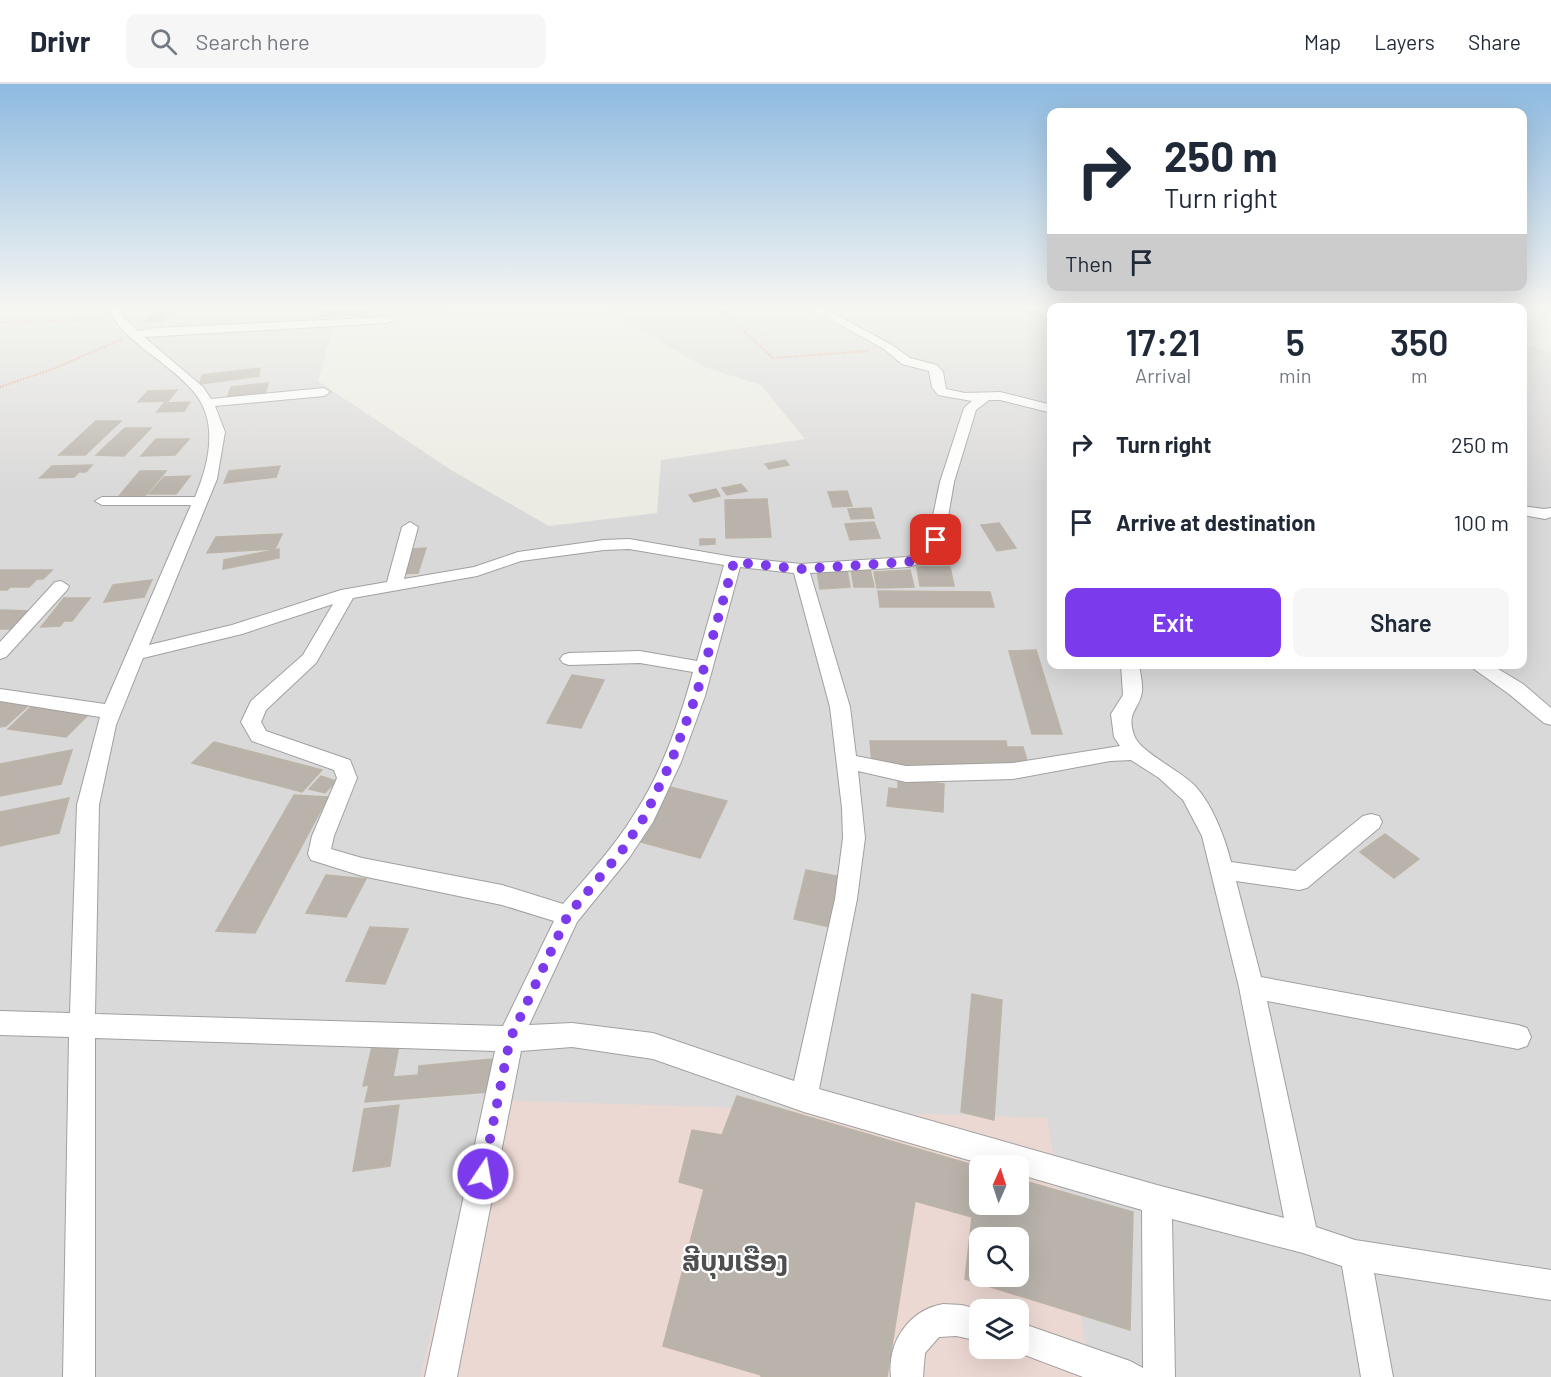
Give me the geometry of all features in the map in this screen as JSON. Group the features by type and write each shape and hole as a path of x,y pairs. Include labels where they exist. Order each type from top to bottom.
{"street":[{"path":"79,1377 82,1024 88,805 106,725 210,479 218,432 207,403 199,390 175,369"},
{"path":"934,369 937,372 938,387 942,392 958,396 1000,396 1047,408"},
{"path":"207,403 324,392"},
{"path":"136,654 237,630 347,594 477,571 518,557 604,545 629,544 734,562 801,569 908,562 925,557 936,540 947,482 970,408 987,396"},
{"path":"102,501 201,501"},
{"path":"1527,510 1551,512"},
{"path":"394,586 410,527"},
{"path":"441,1377 510,1039 568,915 621,852 645,816 675,751 696,696 734,562"},
{"path":"801,569 840,707 853,808 852,864 804,1098"},
{"path":"0,653 61,586"},
{"path":"347,594 310,659 258,706 251,722 259,736 343,765 347,778 323,836 319,854 362,867 502,895 568,915"},
{"path":"569,659 640,657 703,668"},
{"path":"1130,669 1132,694 1121,714 1124,737 1135,753 1166,773 1190,794 1213,835 1251,987 1303,1238"},
{"path":"1484,669 1516,689 1551,718"},
{"path":"1510,669 1516,689"},
{"path":"0,695 111,712"},
{"path":"846,761 906,774 1013,771 1110,754 1135,753"},
{"path":"1222,870 1299,881 1371,822"},
{"path":"1251,987 1518,1037"},
{"path":"0,1023 510,1039 572,1035 653,1046 804,1098 1157,1200 1303,1238 1355,1255 1551,1285"},
{"path":"1157,1200 1159,1377"},
{"path":"1355,1255 1377,1377"},
{"path":"908,1377 908,1353 917,1336 932,1323 964,1319 969,1321"},
{"path":"1029,1342 1130,1377"}],"path":[{"path":"0,387 52,369"}],"shaded area":[{"path":"0,369 321,369 318,381 451,470 549,526 657,513 661,460 805,439 761,385 711,369 1047,369 1047,669 1527,669 1527,369 1551,369 1551,1377 0,1377"},
{"path":"489,1100 1047,1118 1091,1377 420,1377"}],"building":[{"path":"260,369 259,376 200,384 202,375"},
{"path":"268,383 265,395 227,399 231,387"},
{"path":"177,390 168,401 138,402 148,391"},
{"path":"190,402 184,411 157,412 164,403"},
{"path":"96,421 121,421 85,455 59,455"},
{"path":"125,428 151,428 124,456 96,455"},
{"path":"156,439 189,439 175,455 141,456"},
{"path":"785,460 789,465 769,469 765,464"},
{"path":"92,465 86,472 79,472 74,477 40,478 52,466"},
{"path":"280,466 276,477 224,483 229,471"},
{"path":"140,471 166,471 146,495 119,496"},
{"path":"190,476 176,494 149,494 164,477"},
{"path":"741,484 747,491 727,495 722,488"},
{"path":"716,489 720,496 694,502 689,495"},
{"path":"847,491 852,506 833,507 828,492"},
{"path":"767,499 771,537 726,538 725,500"},
{"path":"871,508 874,518 851,519 848,509"},
{"path":"874,522 880,538 850,540 845,524"},
{"path":"999,523 1016,548 997,551 981,525"},
{"path":"282,534 275,549 207,553 216,537"},
{"path":"700,539 715,539 715,544 700,545"},
{"path":"426,548 418,573 402,574 410,549"},
{"path":"279,549 279,558 223,569 224,560"},
{"path":"917,567 950,567 954,586 920,586"},
{"path":"851,569 870,569 874,587 854,587"},
{"path":"0,570 52,570 43,579 37,579 29,587 10,587 7,590 0,590"},
{"path":"847,570 850,587 820,589 817,571"},
{"path":"910,570 914,587 877,588 874,572"},
{"path":"152,580 144,597 104,602 113,585"},
{"path":"878,591 990,592 994,607 880,607"},
{"path":"64,598 90,598 72,621 64,621 60,626 41,627"},
{"path":"0,610 34,611 17,629 0,629"},
{"path":"1036,650 1062,734 1032,734 1009,651"},
{"path":"572,675 604,680 581,728 547,723"},
{"path":"0,698 32,702 6,726 0,727"},
{"path":"33,705 90,713 66,737 8,729"},
{"path":"870,741 1006,741 1007,747 1023,747 1028,764 872,765"},
{"path":"214,742 322,770 302,792 192,763"},
{"path":"72,750 61,784 0,796 0,764"},
{"path":"321,776 336,781 325,793 309,789"},
{"path":"898,779 944,784 943,812 887,806 889,788 898,789"},
{"path":"670,787 727,801 700,858 641,842"},
{"path":"294,795 328,797 255,933 216,931"},
{"path":"69,798 59,833 0,846 0,812"},
{"path":"1385,834 1419,859 1394,878 1360,852"},
{"path":"806,870 842,877 830,927 794,919"},
{"path":"326,875 366,879 346,917 306,913"},
{"path":"370,927 408,929 385,984 346,981"},
{"path":"972,994 1002,1000 994,1120 961,1112"},
{"path":"399,1045 393,1077 418,1075 419,1066 492,1059 488,1092 365,1102 369,1085 363,1086 372,1047"},
{"path":"737,1096 969,1164 969,1215 1029,1215 1029,1182 1133,1212 1130,1330 991,1287 1029,1287 1029,1227 971,1227 972,1217 915,1201 887,1377 761,1377 761,1375 663,1346 704,1189 679,1182 692,1130 722,1135"},
{"path":"399,1105 390,1166 353,1171 364,1109"},
{"path":"969,1244 969,1280 965,1279"}],"district":[{"name":"ສີບຸນເຮືອງ","path":"735,1261"}],"route":[{"path":"483,1174 510,1039 568,915 621,852 645,816 671,762 696,696 734,562 801,569 908,562 925,557 933,548 936,540"}]}
